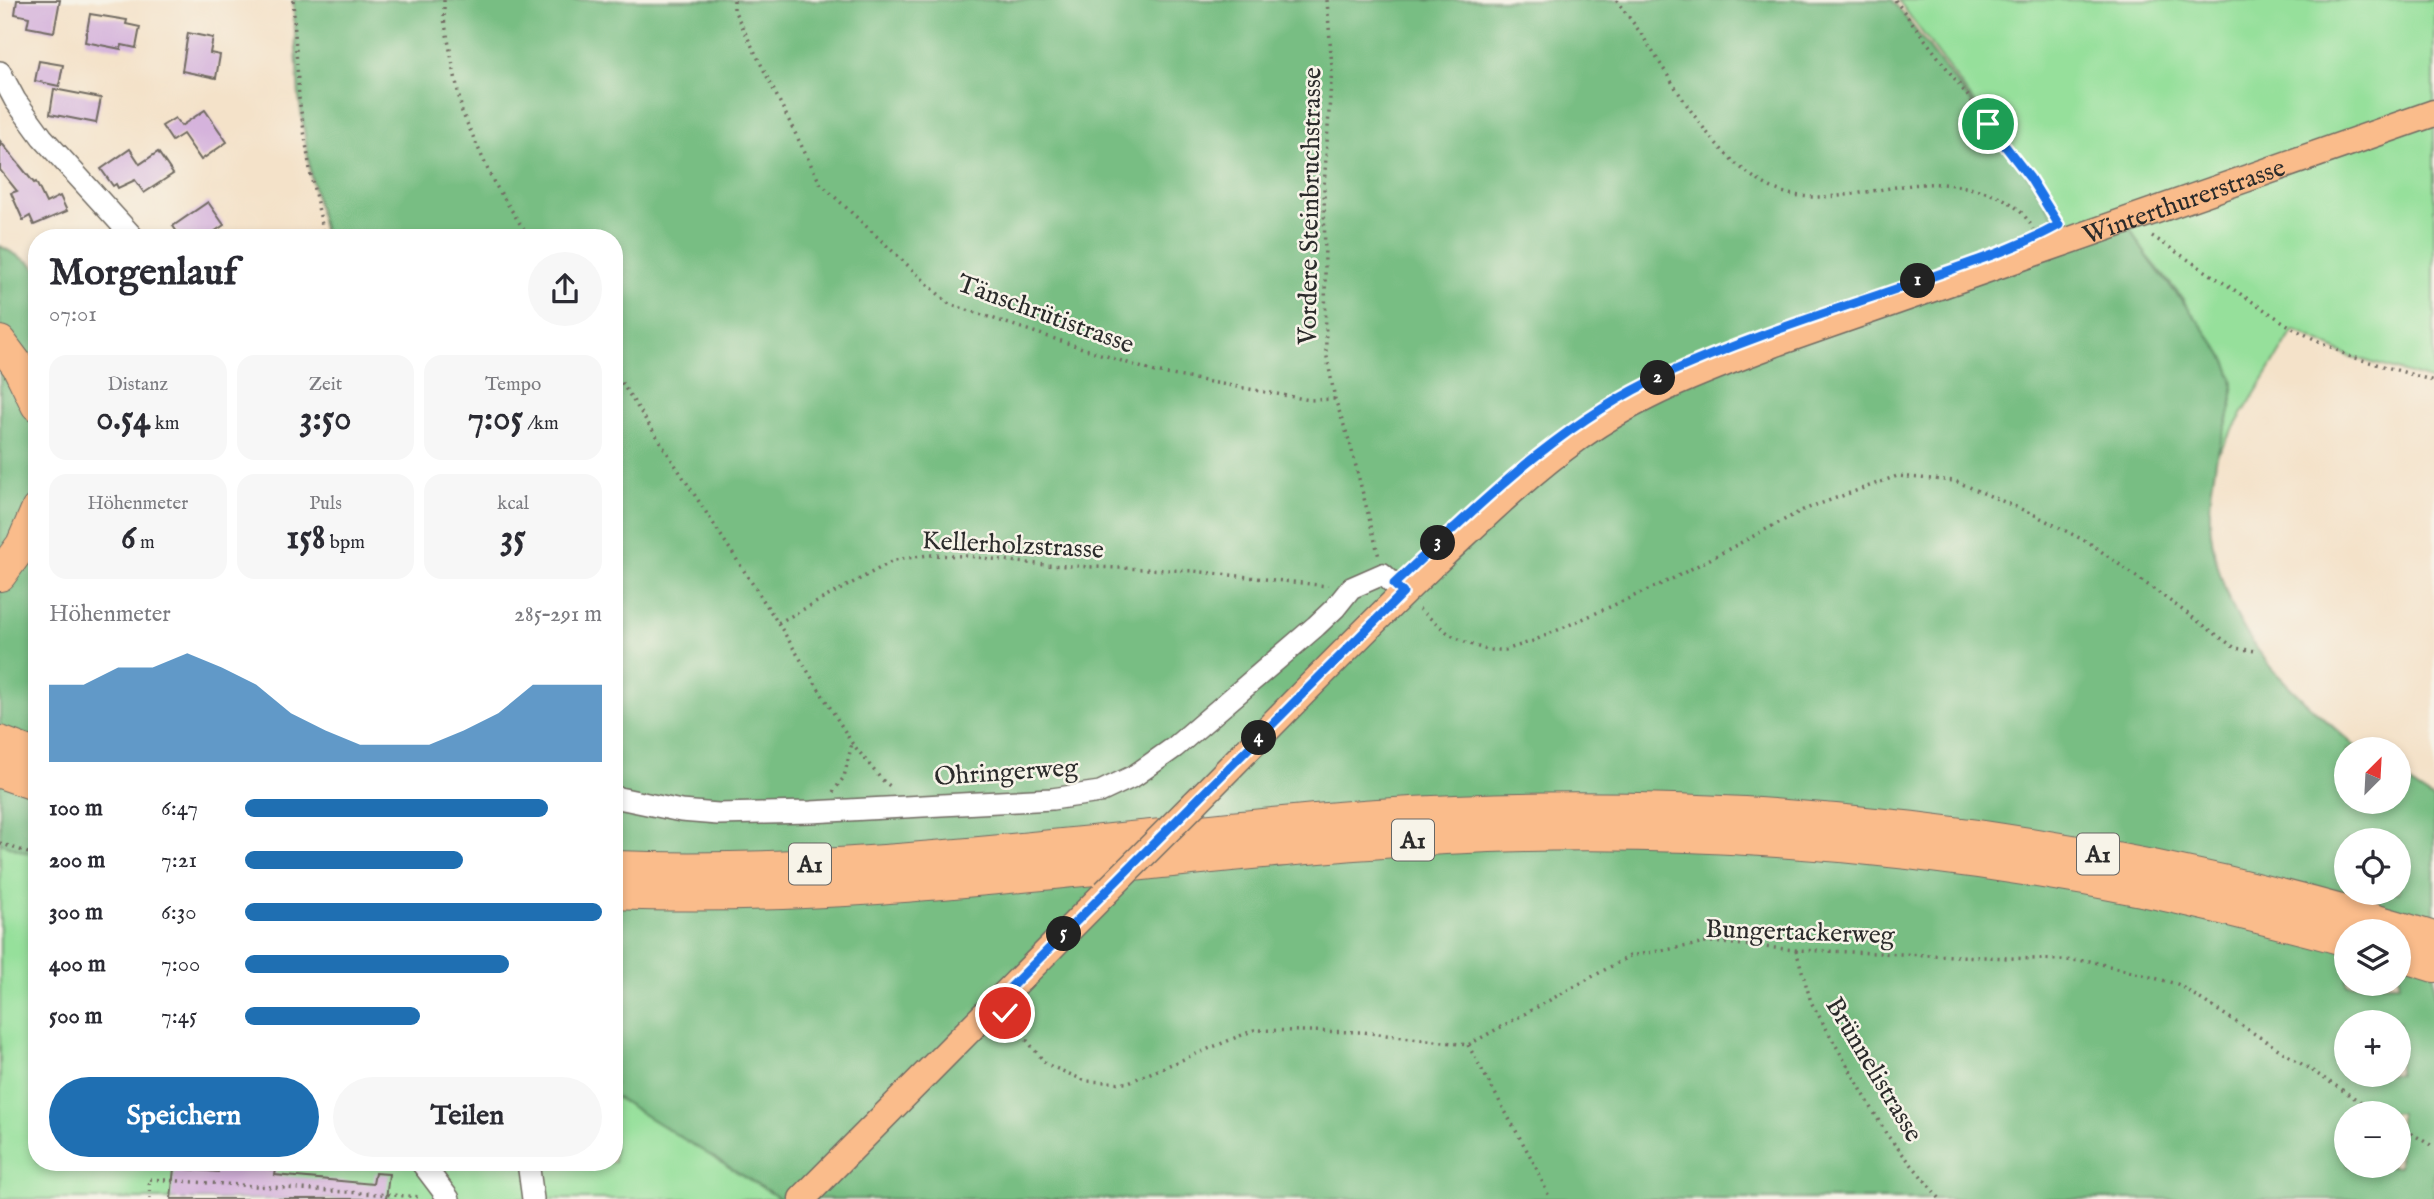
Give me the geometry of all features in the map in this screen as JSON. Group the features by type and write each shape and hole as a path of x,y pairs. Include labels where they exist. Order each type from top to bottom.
{"highway":[{"path":"0,320 28,353"},
{"path":"0,342 18,366 28,387"},
{"path":"0,575 22,545 28,531"},
{"path":"0,742 28,753"},
{"path":"0,772 28,782"},
{"name":"A1","path":"623,867 772,866 884,860 1378,816 1573,808 1731,811 1884,823 2073,850 2283,895 2434,938"},
{"name":"A1","path":"623,893 723,894 849,889 1370,843 1498,836 1644,835 1744,838 1836,845 2014,867 2158,893 2334,937"},
{"name":"A1","path":"623,861 661,868"},
{"path":"2411,959 2434,966"}],"main road":[{"name":"Winterthurerstrasse","path":"804,1197 1403,593 1522,481 1579,437 1623,409 1678,382 1737,358 2434,113"}],"street":[{"path":"0,72 15,100 42,137 126,229"},
{"path":"1383,573 1403,593"},
{"name":"Ohringerweg","path":"623,799 695,813 811,812 1077,796 1115,786 1175,747 1316,626 1351,588 1383,573"},
{"path":"428,1171 449,1199"},
{"path":"529,1171 533,1199"}],"path":[{"path":"293,0 299,97 324,229"},
{"path":"444,0 444,19 462,112 493,181 522,229"},
{"name":"Tänschrütistrasse","path":"734,0 734,10 820,183 949,304 1156,372 1310,400 1335,399"},
{"name":"Vordere Steinbruchstrasse","path":"1327,0 1332,67 1324,187 1325,352 1335,399 1357,469 1383,573"},
{"path":"1616,0 1646,41 1688,109 1718,144 1747,171 1770,187 1793,195 1817,198 1941,183 1974,188 2004,198 2028,219 2038,237"},
{"path":"1895,0 2030,178 2068,241"},
{"path":"2161,242 2294,329 2349,356 2434,381"},
{"path":"623,385 778,623 852,743 881,779 914,805"},
{"path":"1426,616 1449,634 1467,643 1487,650 1505,650 1544,637 1668,581 1803,510 1897,476 1955,481 2035,515 2091,544 2235,648 2256,651"},
{"name":"Kellerholzstrasse","path":"778,623 895,560 928,555 967,556 1045,565 1194,572 1351,588"},
{"path":"811,812 830,796 844,777 852,743"},
{"path":"0,843 28,853"},
{"name":"Bungertackerweg","path":"1468,1045 1630,956 1712,942 1796,950 2090,961 2177,984 2359,1101"},
{"name":"Brünnelistrasse","path":"1796,950 1811,1002 1887,1135 1940,1199"},
{"path":"996,1002 1046,1064 1086,1081 1126,1083 1254,1030 1362,1032 1468,1045 1534,1163 1550,1199"},
{"path":"2411,1133 2434,1147"},
{"path":"150,1199 149,1180 449,1199"}],"green space":[{"path":"293,0 1892,0 2030,178 2068,241 2127,221 2143,250 2197,319 2227,363 2233,397 2217,456 2210,498 2212,544 2231,605 2259,652 2295,692 2344,737 2334,737 2334,814 2412,814 2412,786 2434,800 2434,1199 781,1199 623,1102 623,229 323,229 311,176 299,98"},
{"path":"1898,0 2434,0 2434,381 2349,356 2294,330 2216,457 2233,400 2183,299 2136,242 2127,221 2068,241 2030,178"},
{"path":"0,246 28,261 28,853 0,843"},
{"path":"0,843 28,853 28,1171 623,1171 623,1102 781,1199 0,1199"}],"building":[{"path":"17,0 60,0 54,32 27,27 29,17 15,14"},
{"path":"90,14 127,20 126,24 140,27 136,48 122,45 121,49 85,42"},
{"path":"188,33 213,38 210,53 220,55 216,78 182,71"},
{"path":"39,61 63,65 59,86 35,81"},
{"path":"54,89 101,98 96,123 50,114"},
{"path":"205,110 227,142 201,160 183,134 172,141 162,126 175,118 181,126"},
{"path":"0,141 34,183 36,182 46,203 60,196 67,211 34,225 30,216 23,220 11,193 17,191 0,170"},
{"path":"130,149 140,164 158,152 173,174 144,193 135,180 118,188 116,184 113,186 101,169"},
{"path":"208,202 224,225 218,229 175,229 173,226"},
{"path":"174,1171 276,1171 275,1175 373,1184 375,1173 389,1174 386,1199 171,1199"}],"route":[{"path":"1005,1013 996,1002 1403,593 1394,584 1513,473 1572,427 1618,398 1697,361 2020,246 2059,225 2030,178 1988,124"}]}
